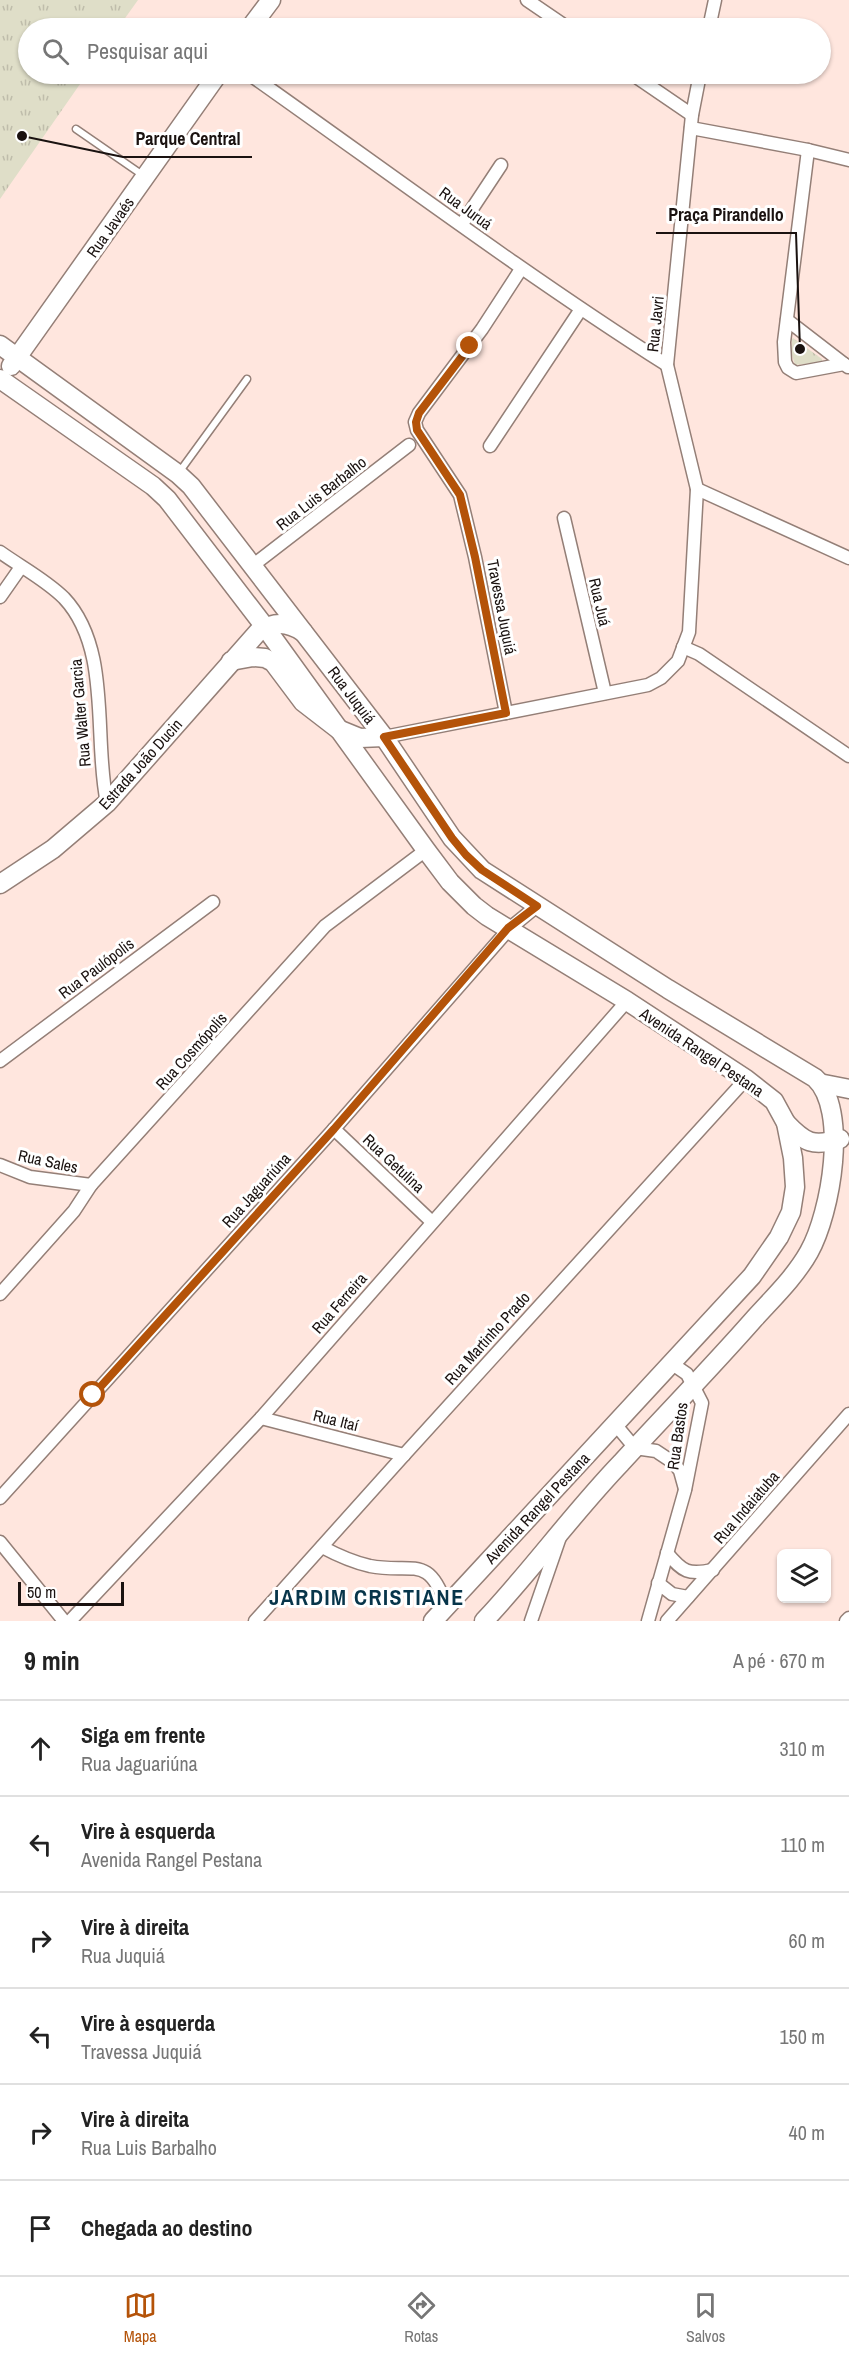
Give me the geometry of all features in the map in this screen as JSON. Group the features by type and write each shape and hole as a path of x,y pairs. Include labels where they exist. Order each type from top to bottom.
{"main road":[{"path":"258,18 271,0"},
{"name":"Rua Javaés","path":"1,379 211,84"},
{"name":"Rua Juquiá","path":"0,345 178,474 191,486 384,737"},
{"name":"Rua Juquiá","path":"1,379 153,486 167,499 265,627 338,729"},
{"path":"265,627 287,623 305,633"},
{"name":"Estrada João Ducin","path":"0,884 53,849 107,803 231,661 265,627"},
{"path":"231,661 254,657 265,658 273,662 303,702 338,729 360,738 384,737"},
{"name":"Avenida Rangel Pestana","path":"338,729 450,882 474,906 627,1001 746,1079 774,1101 786,1123 794,1158 795,1187 791,1212 779,1237 752,1276 433,1621"},
{"name":"Avenida Rangel Pestana","path":"384,737 452,838 482,870 825,1084 832,1100 840,1139 834,1183 820,1230 797,1272 635,1448 489,1619"},
{"path":"825,1084 849,1089"},
{"path":"786,1123 800,1138 809,1143 825,1144 840,1139 849,1121"}],"street":[{"path":"527,0 553,18"},
{"path":"711,18 715,0"},
{"name":"Rua Juruá","path":"263,84 521,269 667,365"},
{"path":"645,84 692,121 849,160"},
{"name":"Rua Javri","path":"683,647 689,632 697,489 667,365 692,121 698,84"},
{"path":"808,150 787,320 785,357 791,371 804,373 846,366"},
{"path":"462,225 501,165"},
{"name":"Travessa Juquiá","path":"506,713 475,557 460,495 417,430 416,422 419,413 482,329 521,269"},
{"path":"490,446 581,309"},
{"path":"787,320 846,366"},
{"name":"Rua Luis Barbalho","path":"252,566 409,445"},
{"path":"697,489 849,558"},
{"name":"Rua Juá","path":"564,518 605,693"},
{"name":"Rua Walter Garcia","path":"0,552 63,598 84,628 95,669 101,773 107,803"},
{"path":"0,597 21,567"},
{"path":"683,647 699,654 849,756"},
{"name":"Rua Juquiá","path":"384,737 648,685 661,678 678,661 683,647"},
{"name":"Rua Cosmópolis","path":"0,1294 74,1211 92,1185 326,926 426,850"},
{"name":"Rua Paulópolis","path":"1,1058 213,902"},
{"name":"Rua Jaguariúna","path":"0,1498 334,1129 508,928 537,906"},
{"name":"Rua Ferreira","path":"70,1621 261,1418 627,1001"},
{"name":"Rua Martinho Prado","path":"255,1621 746,1079"},
{"name":"Rua Getulina","path":"334,1129 432,1222"},
{"name":"Rua Sales","path":"0,1165 30,1177 92,1185"},
{"name":"Rua Bastos","path":"648,1621 685,1490 702,1403 687,1374 671,1363"},
{"name":"Rua Indaiatuba","path":"667,1621 849,1414"},
{"name":"Rua Itaí","path":"261,1418 404,1455"},
{"path":"615,1424 635,1448"},
{"name":"Rua Bastos","path":"635,1448 656,1451 674,1463 680,1471 685,1490"},
{"path":"531,1621 562,1533"},
{"path":"0,1542 64,1621"},
{"path":"322,1547 342,1557 372,1566 416,1568 427,1571 442,1593 446,1606"},
{"path":"667,1553 685,1571 698,1573 713,1570"},
{"path":"658,1583 672,1594 688,1597"}],"lane":[{"path":"76,129 145,177"},
{"path":"178,474 247,379"}],"green space":[{"path":"0,0 138,0 125,18 18,18 18,84 80,84 0,199"},
{"path":"793,338 822,359 822,362 795,365 792,355"}],"place":[{"name":"Parque Central","path":"22,136"},
{"name":"Praça Pirandello","path":"800,349"}],"district":[{"name":"JARDIM CRISTIANE","path":"367,1597"}],"route":[{"path":"93,1395 334,1129 508,928 537,906 482,870 466,855 384,737 506,713 475,557 460,495 417,430 416,422 419,413 470,346"}]}
